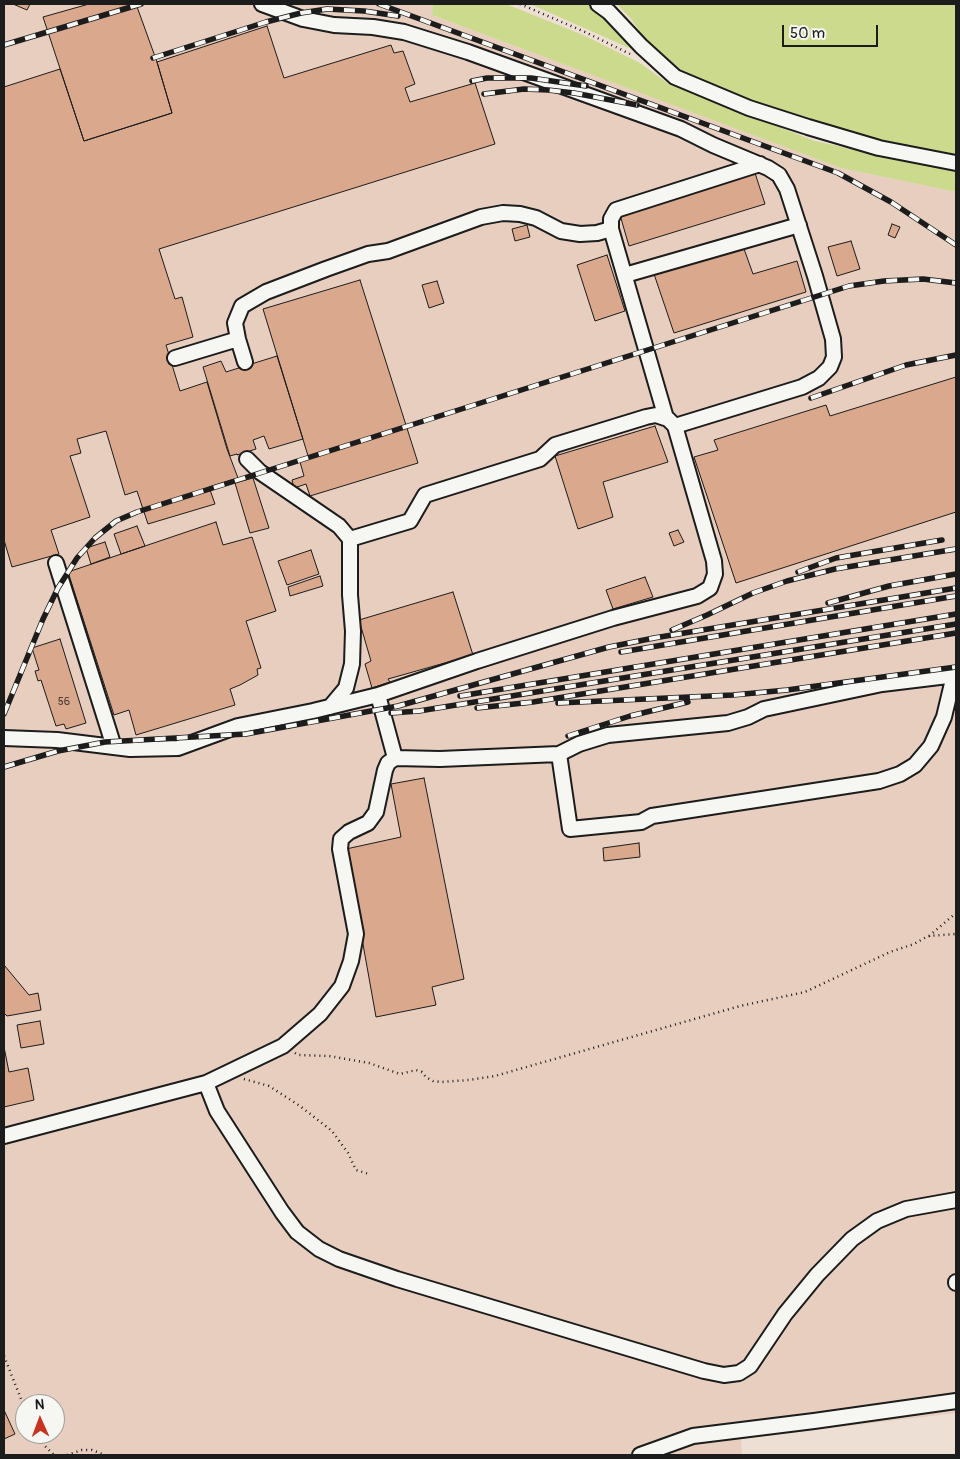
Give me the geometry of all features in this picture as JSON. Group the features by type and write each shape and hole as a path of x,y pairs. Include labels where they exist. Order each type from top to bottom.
{"lane":[{"path":"262,4 303,19 334,25 373,27 404,32 468,52 681,129 779,174 787,189 833,339 834,357 830,367 819,378 802,387 670,422 656,415 646,417 554,445 540,459 424,495 410,521 350,539"},
{"path":"598,4 609,12 641,46 675,77 749,108 808,127 879,148 956,162"},
{"path":"4,738 57,740 130,749 178,748 238,726 378,695 477,661 595,624 697,596 710,588 715,574 714,561 625,275 611,219 616,210 760,164"},
{"path":"245,362 235,323 242,306 266,292 360,257 388,250 481,217 503,214 520,214 536,218 561,231 580,234 597,233 612,229"},
{"path":"625,275 799,226"},
{"path":"175,358 238,339"},
{"path":"247,459 260,472 339,526 350,539 350,595 353,631 352,664 346,688 330,707"},
{"path":"56,563 114,747"},
{"path":"4,1136 206,1083 283,1046 320,1014 342,986 351,961 356,934 340,849 341,839 349,832 368,823 376,812 385,770 388,763 395,758 440,759 559,754 578,744 608,735 728,723 748,717 764,708 882,684 955,675 944,717 931,746 915,765 900,774 879,781 652,816 642,822 570,829 559,754"},
{"path":"378,695 395,758"},
{"path":"206,1083 217,1111 282,1212 297,1232 319,1249 339,1259 397,1279 704,1371 724,1375 739,1373 750,1366 785,1314 811,1281 852,1239 877,1221 906,1209 956,1200"},
{"path":"640,1455 693,1436 956,1401"}],"path":[{"path":"520,4 585,32 634,56"},
{"path":"283,1046 298,1055 329,1056 369,1063 400,1074 416,1070 422,1072 433,1081 469,1080 495,1076 740,1006 805,992 890,952 914,944 928,936 956,913"},
{"path":"928,936 956,934"},
{"path":"223,1075 269,1086 300,1106 332,1131 348,1153 356,1170 368,1174"},
{"path":"4,1356 19,1394"},
{"path":"43,1444 54,1455"},
{"path":"68,1455 82,1450 92,1450 104,1455"}],"shaded area":[{"path":"4,4 433,4 432,15 841,168 956,192 956,1413 741,1439 742,1455 4,1455"}],"green space":[{"path":"433,4 506,4 583,35 640,63 670,85 815,141 956,172 956,192 841,168 432,15"},
{"path":"530,4 591,4 607,16 636,51"},
{"path":"617,4 956,4 956,157 881,142 813,125 679,75 647,44 632,20"}],"building":[{"path":"13,4 30,4 27,10"},
{"path":"89,4 136,4 157,62 172,113 84,141 43,17"},
{"path":"267,26 284,78 391,45 394,53 403,51 415,84 405,88 410,102 475,83 495,144 159,249 175,299 182,297 193,337 166,345 180,391 207,382 227,449 238,478 209,487 215,504 148,524 137,491 125,495 106,431 77,439 81,453 70,456 90,517 51,530 59,554 12,567 4,540 4,87 60,69 84,141 172,113 157,62"},
{"path":"755,173 765,204 629,246 620,215"},
{"path":"892,224 900,227 895,238 888,235"},
{"path":"527,225 530,237 515,241 512,229"},
{"path":"851,241 860,269 837,276 828,247"},
{"path":"743,246 753,274 797,261 806,292 674,333 654,274"},
{"path":"607,255 625,311 595,321 577,265"},
{"path":"360,280 418,463 310,496 306,484 294,488 292,480 304,476 300,462 309,459 263,309"},
{"path":"437,281 444,303 429,308 422,285"},
{"path":"277,356 303,439 269,449 264,436 253,440 256,449 230,456 203,367 221,361 226,372"},
{"path":"956,377 956,512 736,583 694,457 718,450 714,440 826,405 830,416"},
{"path":"655,426 668,462 603,482 613,517 578,529 555,456"},
{"path":"253,478 269,528 250,533 235,483"},
{"path":"216,522 223,545 252,537 276,611 246,621 261,668 257,669 258,675 230,689 235,705 136,735 129,710 114,715 68,572"},
{"path":"137,526 145,546 121,554 114,534"},
{"path":"678,530 684,542 674,546 669,533"},
{"path":"105,542 110,557 91,564 86,548"},
{"path":"311,550 319,574 287,585 278,561"},
{"path":"320,576 323,586 290,596 288,587"},
{"path":"645,577 653,597 613,609 606,590"},
{"path":"453,592 473,655 388,679 390,682 372,688 365,664 371,661 359,620"},
{"path":"60,639 86,723 66,729 64,724 56,726 41,680 38,681 35,671 39,670 32,648"},
{"path":"424,778 464,979 432,987 436,1005 376,1017 346,849 401,837 391,784"},
{"path":"639,843 640,857 604,861 603,848"},
{"path":"4,965 29,995 38,993 41,1010 7,1016 4,1013"},
{"path":"40,1021 44,1044 21,1048 17,1025"},
{"path":"4,1047 9,1072 28,1068 34,1100 4,1107"},
{"path":"4,1410 15,1434 4,1439"}],"railway":[{"path":"4,45 141,4"},
{"path":"379,4 838,173 891,202 956,245"},
{"path":"153,58 266,22 301,13 327,9 364,11 398,16"},
{"path":"472,81 487,78 531,78 586,86"},
{"path":"484,94 524,89 548,90 637,105"},
{"path":"4,714 43,619 58,588 77,558 95,538 116,521 137,512 849,286 884,281 923,279 956,283"},
{"path":"811,398 906,365 956,355"},
{"path":"798,572 836,558 942,540"},
{"path":"672,630 753,593 787,581 835,569 956,549"},
{"path":"828,603 889,586 956,574"},
{"path":"4,767 58,751 105,742 246,734 398,706 609,647 956,588"},
{"path":"621,652 956,596"},
{"path":"460,696 956,614"},
{"path":"391,713 419,711 956,624"},
{"path":"477,708 533,702 956,633"},
{"path":"558,703 733,695 787,690 956,667"},
{"path":"568,736 630,716 688,702"}]}
